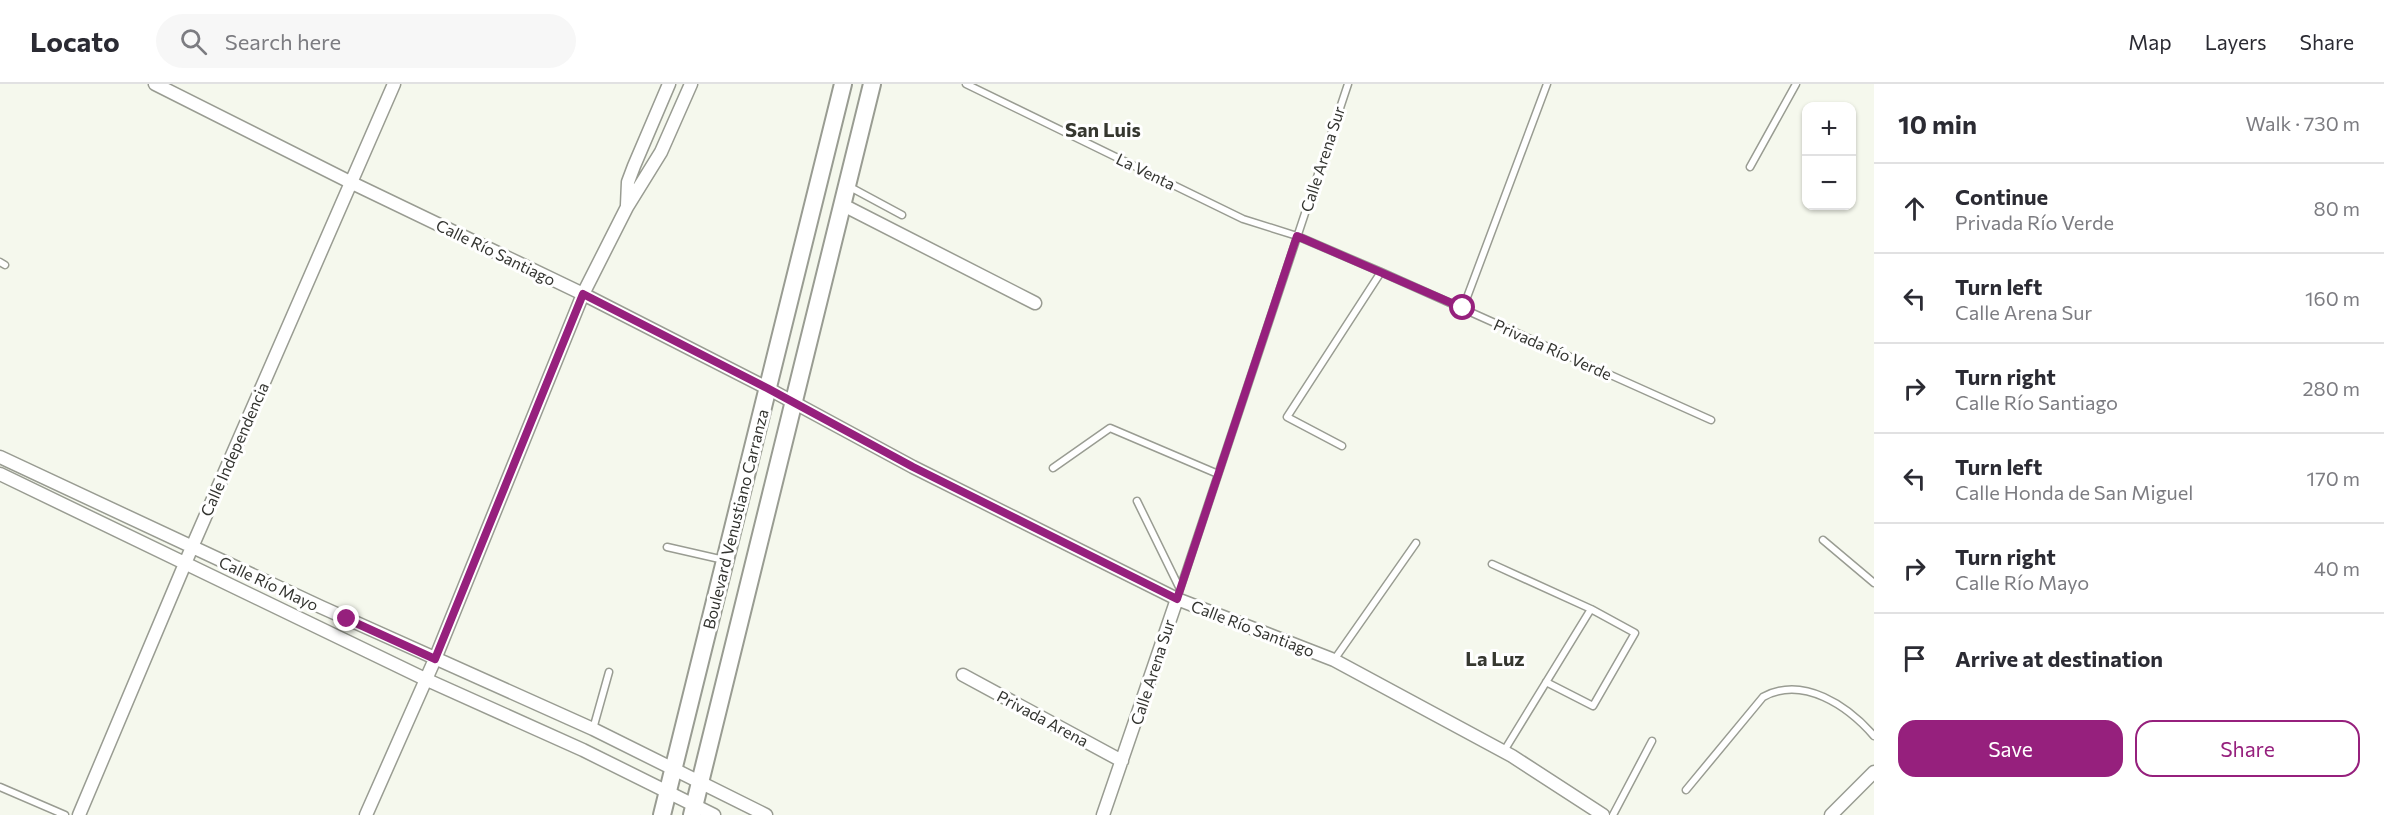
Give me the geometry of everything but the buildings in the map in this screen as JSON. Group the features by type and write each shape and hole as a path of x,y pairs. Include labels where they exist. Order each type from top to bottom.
{"main road":[{"name":"Boulevard Venustiano Carranza","path":"662,815 843,84"},
{"name":"Boulevard Venustiano Carranza","path":"693,810 872,84"}],"street":[{"name":"Calle Río Santiago","path":"155,84 583,294 794,402 913,467 1178,594 1334,660 1504,751 1603,815"},
{"name":"Calle Independencia","path":"79,815 185,563 394,84"},
{"path":"627,207 628,182 643,141 669,84"},
{"path":"366,815 435,659 583,294 627,207 662,152 691,84"},
{"path":"843,205 1035,303"},
{"name":"Calle Río Mayo","path":"0,457 435,659 593,729 766,815"},
{"name":"Calle Río Mayo","path":"0,474 425,679 583,750 667,792 693,810 714,815"},
{"name":"Calle Arena Sur","path":"1103,815 1178,594"},
{"name":"Privada Arena","path":"963,675 1122,761"},
{"path":"583,750 593,729"},
{"path":"1831,815 1874,772"}],"lane":[{"name":"La Venta","path":"966,84 1244,219 1297,236"},
{"name":"Calle Arena Sur","path":"1178,594 1347,84"},
{"path":"1463,308 1547,84"},
{"path":"1750,167 1796,84"},
{"path":"847,186 902,215"},
{"name":"Privada Río Verde","path":"1297,236 1710,420"},
{"path":"1342,446 1287,417 1380,272"},
{"path":"1053,468 1110,429 1218,474"},
{"path":"1137,501 1178,594"},
{"path":"1823,540 1874,583"},
{"path":"1334,660 1416,543"},
{"path":"667,547 725,560"},
{"path":"1492,564 1590,609 1635,633 1593,706 1546,682"},
{"path":"1504,751 1590,609"},
{"path":"593,729 609,672"},
{"path":"1686,790 1763,697 1774,691 1800,690 1834,701 1851,713 1874,736"},
{"path":"1613,815 1652,741"},
{"path":"0,787 65,815"}],"district":[{"name":"San Luis","path":"1103,129"},
{"name":"La Luz","path":"1495,658"}],"route":[{"path":"347,619 435,659 583,294 767,388 913,467 1177,599 1297,236 1463,308"}]}
